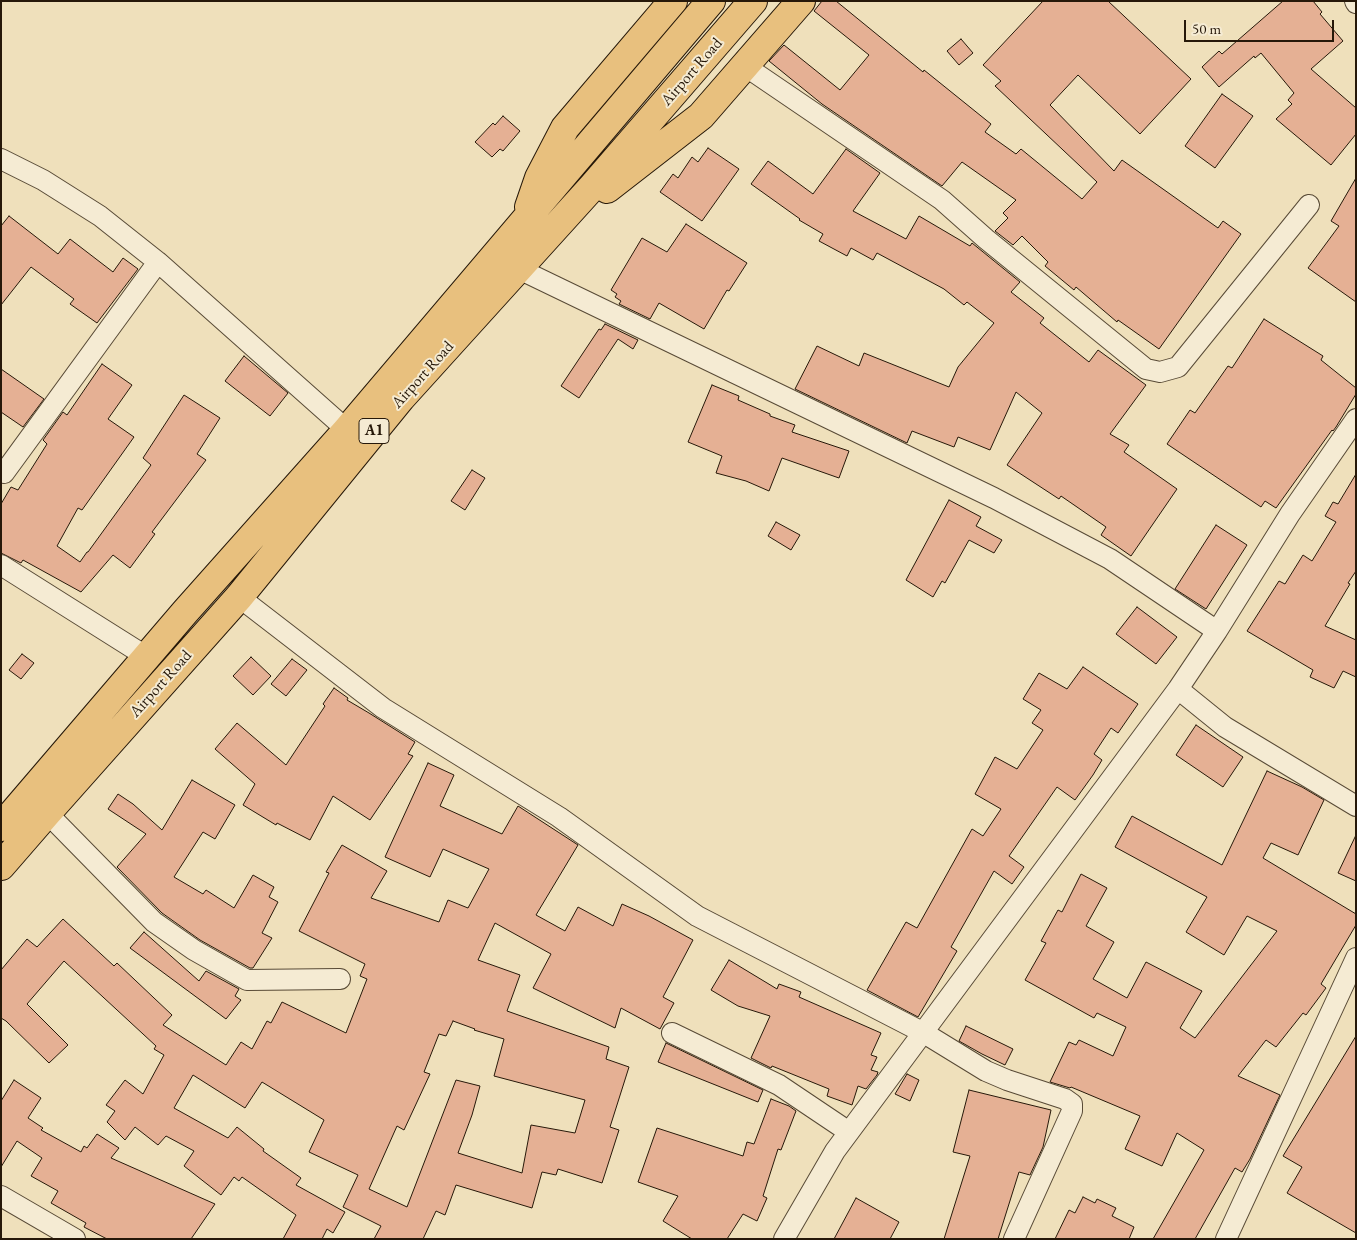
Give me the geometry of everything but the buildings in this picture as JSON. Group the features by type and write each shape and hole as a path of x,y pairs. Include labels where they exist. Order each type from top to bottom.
{"highway":[{"path":"525,222 539,178 565,128 673,1"},
{"name":"Airport Road","path":"1,827 525,222 711,1"},
{"name":"Airport Road","path":"1,866 239,597 401,398 519,269 752,1"},
{"path":"544,240 701,116 801,1"}],"street":[{"path":"745,66 942,200 1146,368 1160,372 1178,367 1308,205"},
{"path":"1,159 43,180 100,216 158,262 346,430"},
{"path":"4,473 158,262"},
{"path":"519,269 994,498 1110,559 1218,631"},
{"path":"784,1239 835,1151 1178,690 1218,631 1290,514 1356,419"},
{"path":"1,565 147,657"},
{"path":"239,597 383,708 560,816 697,916 924,1033 986,1071 1065,1099 1072,1104 1072,1111 1014,1239"},
{"path":"1178,690 1225,727 1356,806"},
{"path":"46,813 154,922 194,950 247,980 340,979"},
{"path":"1226,1239 1353,970"},
{"path":"672,1033 779,1085 849,1132"},
{"path":"1,1196 75,1239"}]}
